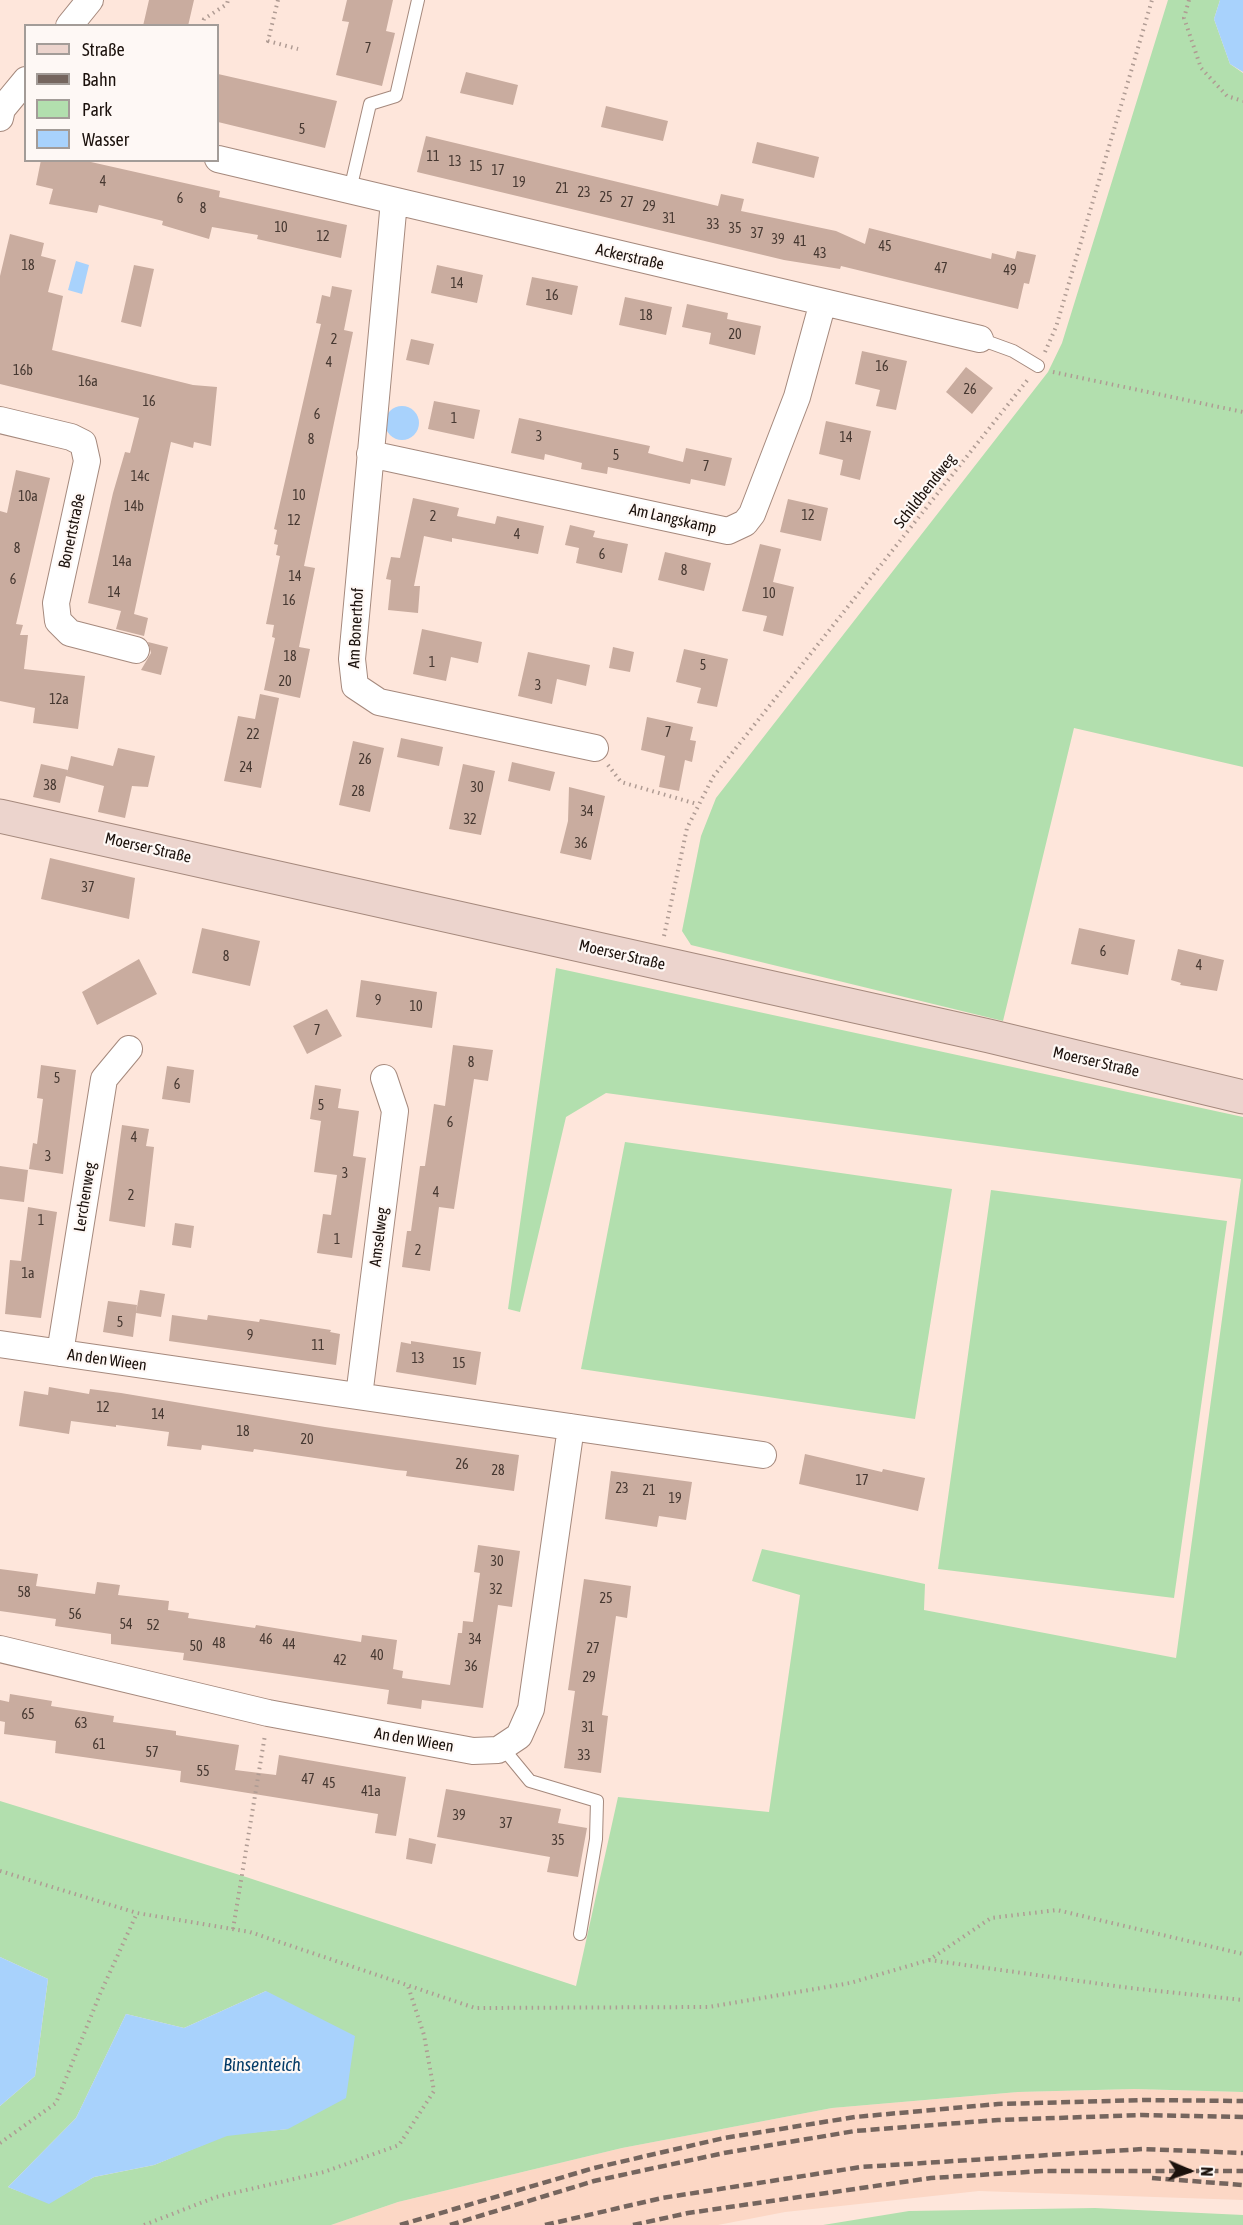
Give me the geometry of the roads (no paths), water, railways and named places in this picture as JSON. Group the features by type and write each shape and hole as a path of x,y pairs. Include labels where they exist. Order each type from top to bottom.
{"main road":[{"name":"Moerser Straße","path":"0,816 989,1036 1243,1097"}],"street":[{"path":"71,24 90,0"},
{"path":"7,112 24,83"},
{"name":"Ackerstraße","path":"219,159 980,339"},
{"name":"Am Bonerthof","path":"394,201 352,659 356,686 379,702 595,748"},
{"name":"Am Langskamp","path":"370,453 728,531 745,523 752,514 797,397 823,302"},
{"name":"Bonertstraße","path":"0,420 71,437 83,443 87,461 56,603 58,621 70,633 135,650"},
{"name":"Lerchenweg","path":"60,1353 104,1079 129,1049"},
{"name":"Amselweg","path":"359,1396 395,1112 384,1078"},
{"name":"An den Wieen","path":"0,1344 763,1455"},
{"path":"502,1747 519,1736 531,1709 571,1427"},
{"name":"An den Wieen","path":"0,1649 268,1713 473,1751 498,1750 502,1747"}],"lane":[{"path":"350,190 370,104 396,96 418,0"},
{"name":"Ackerstraße","path":"980,339 1013,351 1038,366"},
{"path":"502,1747 530,1781 597,1801 596,1839 580,1934"}],"water":[{"path":"1220,0 1243,0 1243,72 1230,64 1214,19"},
{"path":"76,261 89,265 82,294 68,290"},
{"path":"402,406 414,411 419,423 414,435 402,440 390,435 385,423 390,411"},
{"path":"0,1957 48,1979 35,2076 0,2106"},
{"name":"Binsenteich","path":"266,1991 355,2036 346,2098 288,2129 227,2136 154,2165 94,2177 49,2204 8,2187 76,2118 126,2014 184,2028"}],"railway":[{"path":"400,2225 594,2168 724,2138 855,2117 998,2104 1143,2100 1243,2101"},
{"path":"450,2225 594,2181 724,2153 855,2131 998,2120 1142,2115 1243,2117"},
{"path":"545,2225 662,2198 861,2167 1143,2149 1243,2153"},
{"path":"633,2225 688,2213 931,2178 1043,2171 1243,2171"},
{"path":"1152,2178 1243,2185"}]}
